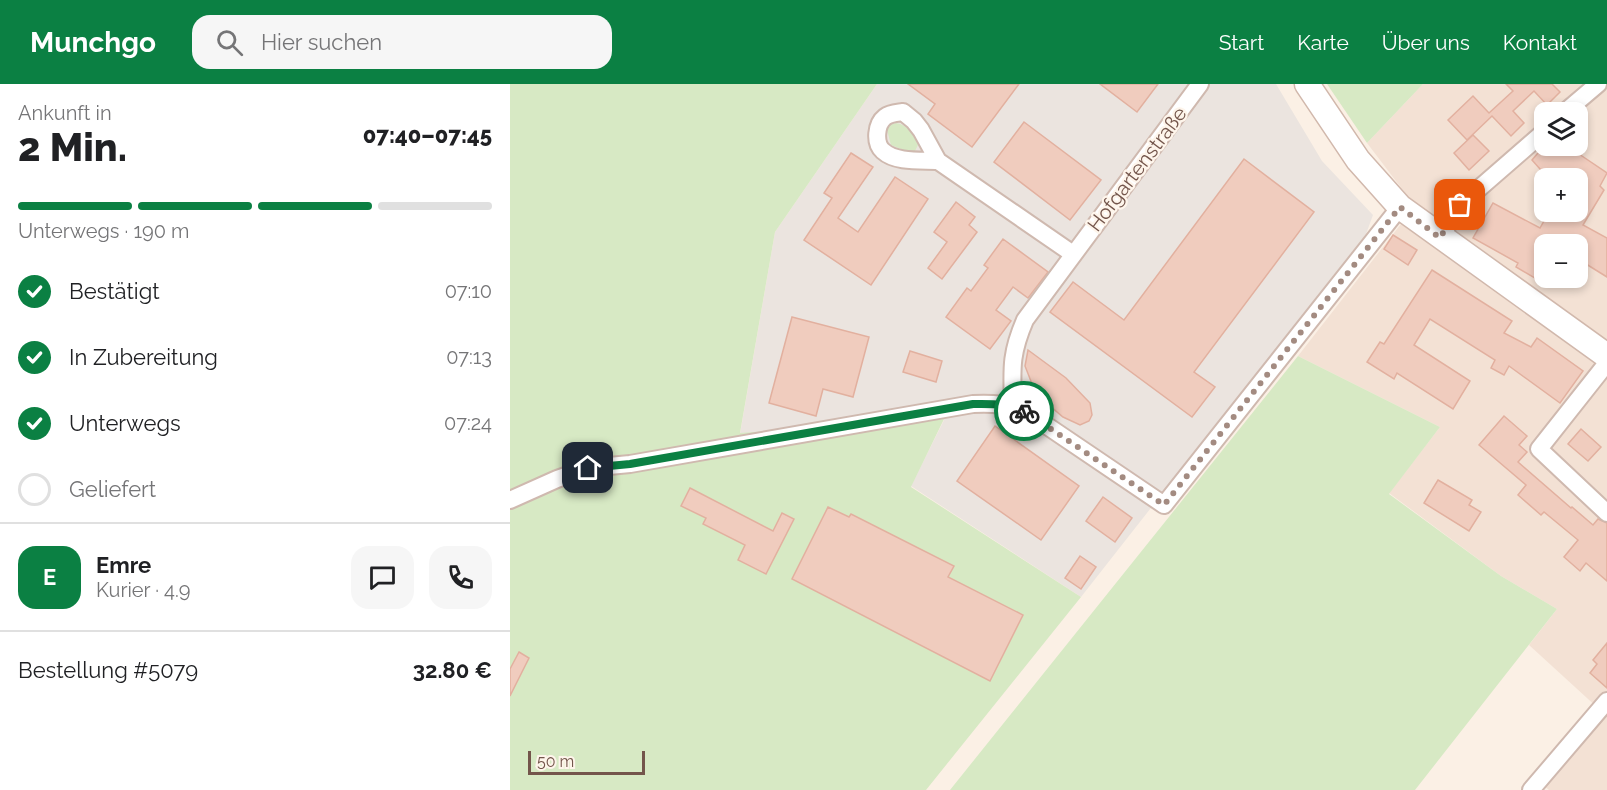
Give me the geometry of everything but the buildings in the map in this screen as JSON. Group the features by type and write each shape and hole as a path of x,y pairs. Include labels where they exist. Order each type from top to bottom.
{"main road":[{"path":"1307,84 1358,160 1400,207 1607,356"}],"street":[{"name":"Hofgartenstraße","path":"1014,406 1011,365 1014,344 1025,321 1200,84"},
{"path":"1577,102 1598,84"},
{"path":"1440,238 1460,205 1534,140"},
{"path":"938,161 1073,254"},
{"path":"510,500 588,468 630,464 973,404 997,404 1014,406 1028,413 1164,505 1400,207"},
{"path":"1607,363 1539,449 1607,513"},
{"path":"1531,790 1606,705"}],"shaded area":[{"path":"877,84 1276,84 1322,161 1373,215 1366,234 1081,597 911,486 944,420 740,434 775,232"},
{"path":"1423,84 1585,84 1588,87 1591,84 1607,84 1607,790 1549,790 1538,781 1599,709 1529,645 1557,609 1501,576 1389,493 1440,427 1298,356 1415,206 1367,143"}],"green space":[{"path":"510,84 877,84 775,232 740,433 944,419 911,487 1081,597 926,790 510,790"},
{"path":"1327,84 1423,84 1367,143"},
{"path":"896,123 907,128 912,134 918,145 915,151 906,151 891,145 887,130 890,125"},
{"path":"1298,356 1440,427 1389,494 1501,576 1557,609 1415,790 950,790"}],"way so far":[{"path":"1024,411 1164,505 1400,207 1440,238 1460,205"}],"route":[{"path":"588,468 630,464 973,404 1014,406 1024,411"}]}
